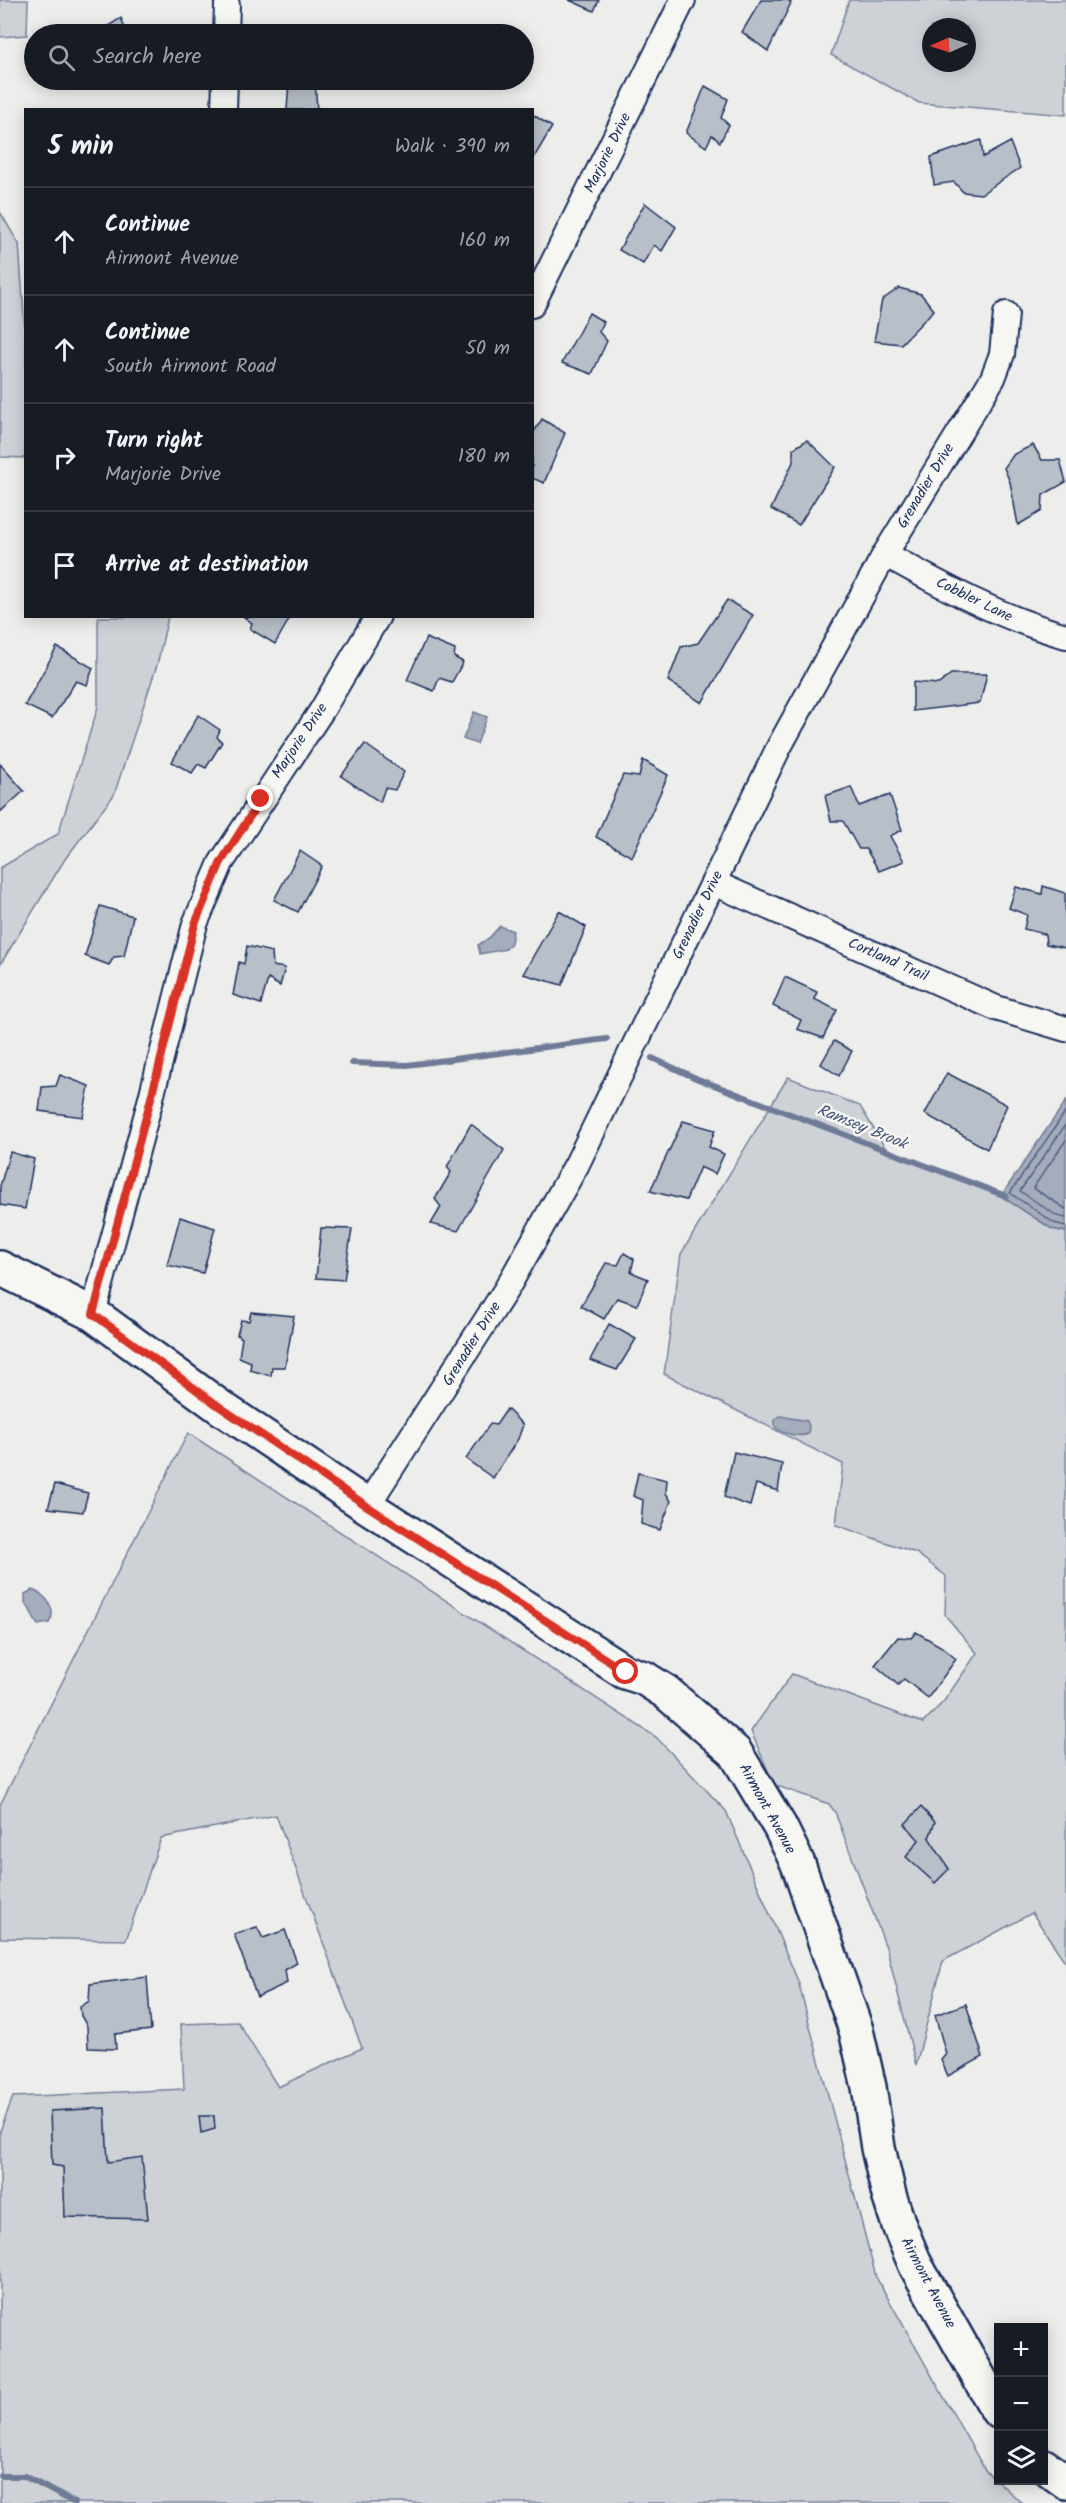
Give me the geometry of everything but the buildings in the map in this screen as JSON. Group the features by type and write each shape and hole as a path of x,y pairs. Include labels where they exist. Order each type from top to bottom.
{"street":[{"name":"Marjorie Drive","path":"534,301 683,0"},
{"path":"226,24 227,5"},
{"path":"224,108 225,90"},
{"name":"Grenadier Drive","path":"367,1506 507,1288 577,1164 779,747 885,554 993,378 1002,354 1006,314"},
{"name":"Cobbler Lane","path":"885,554 963,597 1013,620 1066,636"},
{"name":"Marjorie Drive","path":"93,1314 195,924 221,862 322,710 377,618"},
{"name":"Cortland Trail","path":"714,883 996,1008 1066,1029"},
{"name":"Airmont Avenue","path":"0,1268 93,1314 220,1407 367,1506 626,1672 644,1678 666,1692 735,1752 780,1827 798,1864 842,1987 859,2042 889,2195 900,2228 916,2266 994,2402"},
{"path":"1048,2469 1066,2482"}],"shaded area":[{"path":"0,0 28,0 27,24 24,24 24,35 0,37"},
{"path":"849,0 1066,0 1066,115 919,103 831,55"},
{"path":"0,212 19,244 24,315 24,458 0,457"},
{"path":"98,618 168,618 157,665 114,795 65,859 0,965 0,868 58,834 98,707"},
{"path":"788,1077 860,1106 887,1151 1001,1196 1052,1229 1066,1232 1066,1963 1032,1913 943,1961 916,2065 887,1950 835,1812 829,1804 774,1785 751,1731 792,1674 923,1723 944,1701 977,1653 945,1615 946,1576 916,1553 836,1525 843,1464 664,1374 681,1254"},
{"path":"188,1433 656,1737 726,1811 798,1981 876,2277 985,2470 994,2478 994,2485 1002,2485 1022,2503 0,2503 0,2131 13,2097 184,2089 181,2024 238,2022 278,2087 362,2048 276,1815 161,1838 126,1940 0,1938 0,1805"}],"water":[{"path":"474,712 487,717 477,744 463,739"},
{"path":"500,926 513,931 511,943 506,949 480,954 478,945 489,938"},
{"path":"1066,1101 1066,1232 1052,1229 1001,1196"},
{"path":"780,1416 807,1421 808,1434 795,1435 778,1429 775,1427 775,1420"},
{"path":"32,1590 42,1595 49,1603 52,1613 49,1623 38,1625 25,1603 25,1594"}],"waterway":[{"name":"Ramsey Brook","path":"352,1063 407,1065 607,1039"},
{"name":"Ramsey Brook","path":"652,1058 698,1079 1006,1196"},
{"path":"0,2476 24,2476 75,2503"}],"route":[{"path":"261,799 221,862 195,924 93,1314 220,1407 367,1506 626,1672"}]}
